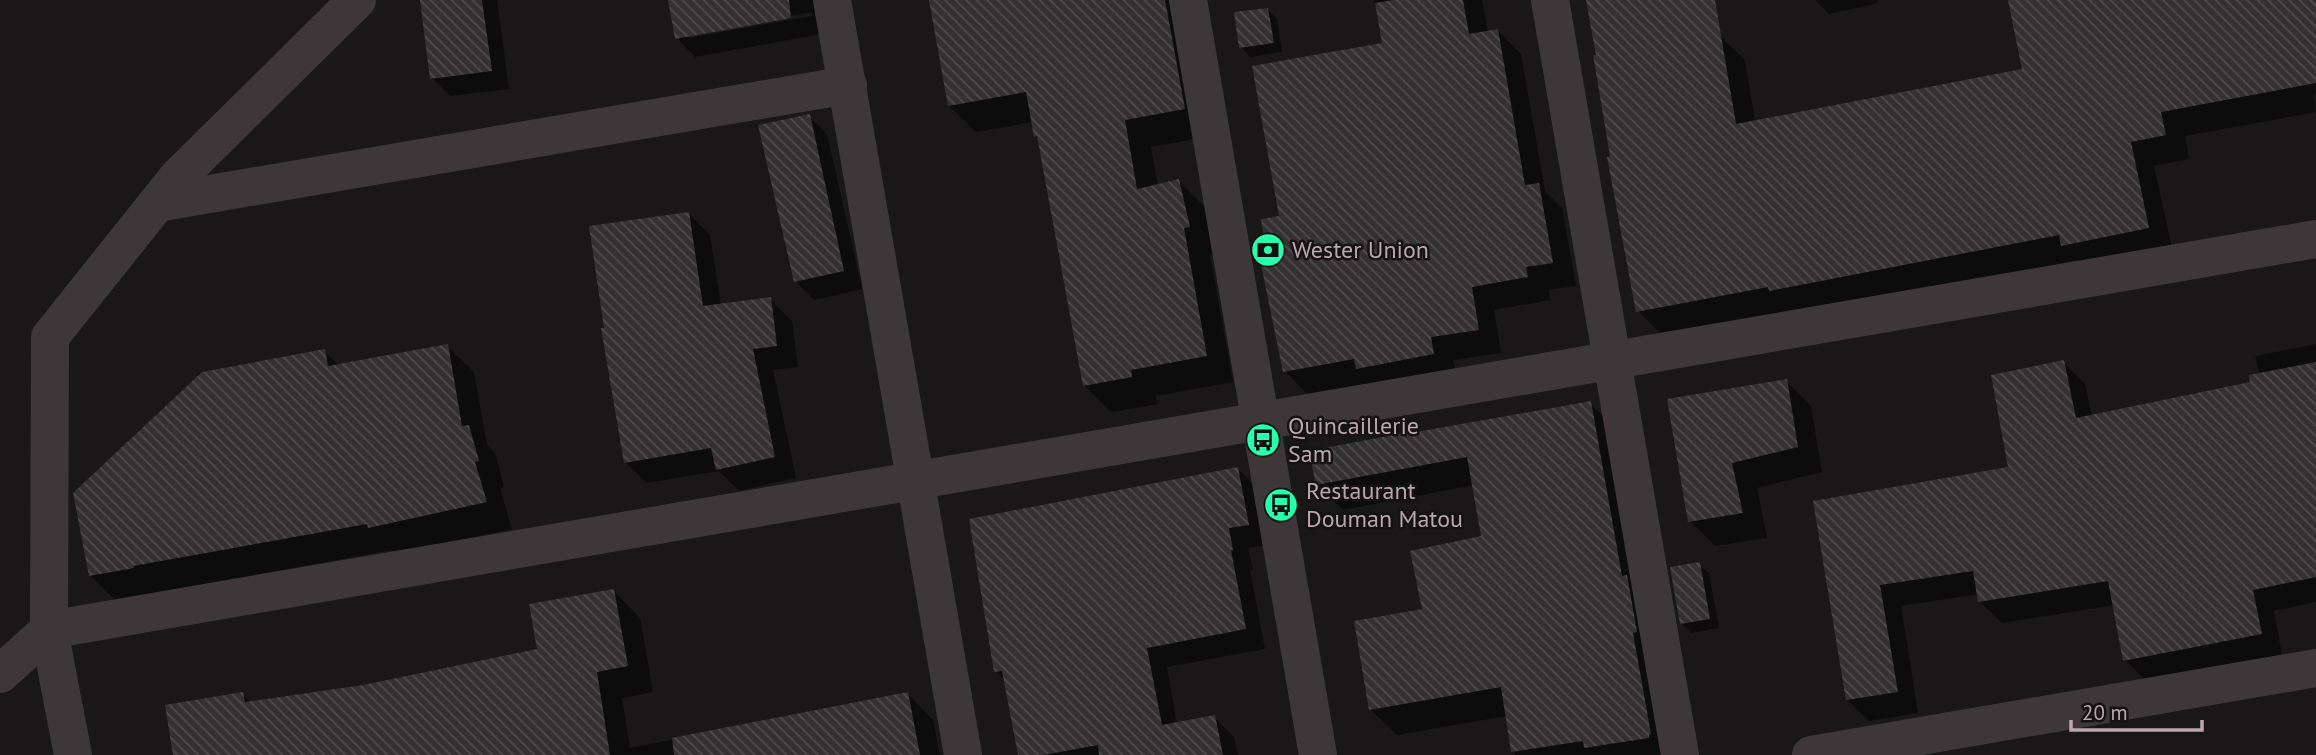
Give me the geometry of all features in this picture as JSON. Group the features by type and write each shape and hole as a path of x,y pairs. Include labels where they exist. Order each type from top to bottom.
{"street":[{"path":"73,755 49,630 50,337 177,178 357,0"},
{"path":"832,0 963,755"},
{"path":"1188,0 1318,755"},
{"path":"1550,0 1680,755"},
{"path":"157,203 848,85"},
{"path":"0,674 49,630 2316,239"},
{"path":"1811,755 2316,668"}],"building":[{"path":"420,0 482,0 492,71 430,79"},
{"path":"668,0 789,0 791,18 675,39"},
{"path":"929,0 1165,0 1185,109 1125,120 1137,189 1179,179 1190,227 1184,228 1207,356 1131,370 1132,377 1083,386 1037,136 1034,137 1026,92 948,106"},
{"path":"1393,0 1463,0 1469,34 1498,29 1525,185 1539,183 1553,263 1526,267 1528,277 1472,287 1479,330 1431,337 1434,354 1356,369 1354,359 1283,372 1257,245 1265,243 1261,219 1279,216 1252,66 1382,43 1375,3"},
{"path":"1586,0 1715,0 1736,124 2022,69 2008,0 2316,0 2316,83 2161,112 2166,135 2131,142 2149,228 2061,246 2059,235 1769,291 1768,287 1636,312 1607,157 1610,156"},
{"path":"1268,8 1274,43 1239,48 1234,12"},
{"path":"810,114 844,271 794,282 758,125"},
{"path":"689,212 703,306 771,297 777,346 753,349 775,457 716,470 711,448 624,463 601,328 604,328 589,226"},
{"path":"448,344 462,426 469,425 479,461 475,462 487,502 368,528 367,524 89,576 73,493 202,372 325,349 328,366"},
{"path":"2064,360 2076,418 2250,382 2249,375 2316,362 2316,577 2253,590 2262,634 2123,661 2108,581 1978,602 1973,571 1880,585 1898,692 1846,700 1813,501 2008,467 1991,375"},
{"path":"1787,379 1798,447 1732,463 1743,513 1688,522 1667,399"},
{"path":"1591,401 1622,576 1627,575 1637,632 1633,633 1651,734 1649,738 1584,748 1583,741 1511,752 1501,687 1369,710 1354,621 1422,609 1410,551 1481,536 1467,457 1316,485 1309,451"},
{"path":"1238,467 1249,525 1229,528 1246,629 1147,648 1162,725 1215,715 1223,755 1099,755 1098,745 1043,755 1018,755 1002,671 994,672 969,519"},
{"path":"1700,562 1710,619 1680,624 1670,567"},
{"path":"614,589 628,666 597,672 610,755 173,755 165,705 243,692 245,702 363,685 537,649 529,604"},
{"path":"908,692 920,755 674,755 672,738"}],"place":[{"name":"Wester Union","path":"1268,250"},
{"name":"Quincaillerie Sam","path":"1263,440"},
{"name":"Restaurant Douman Matou","path":"1281,505"}]}
